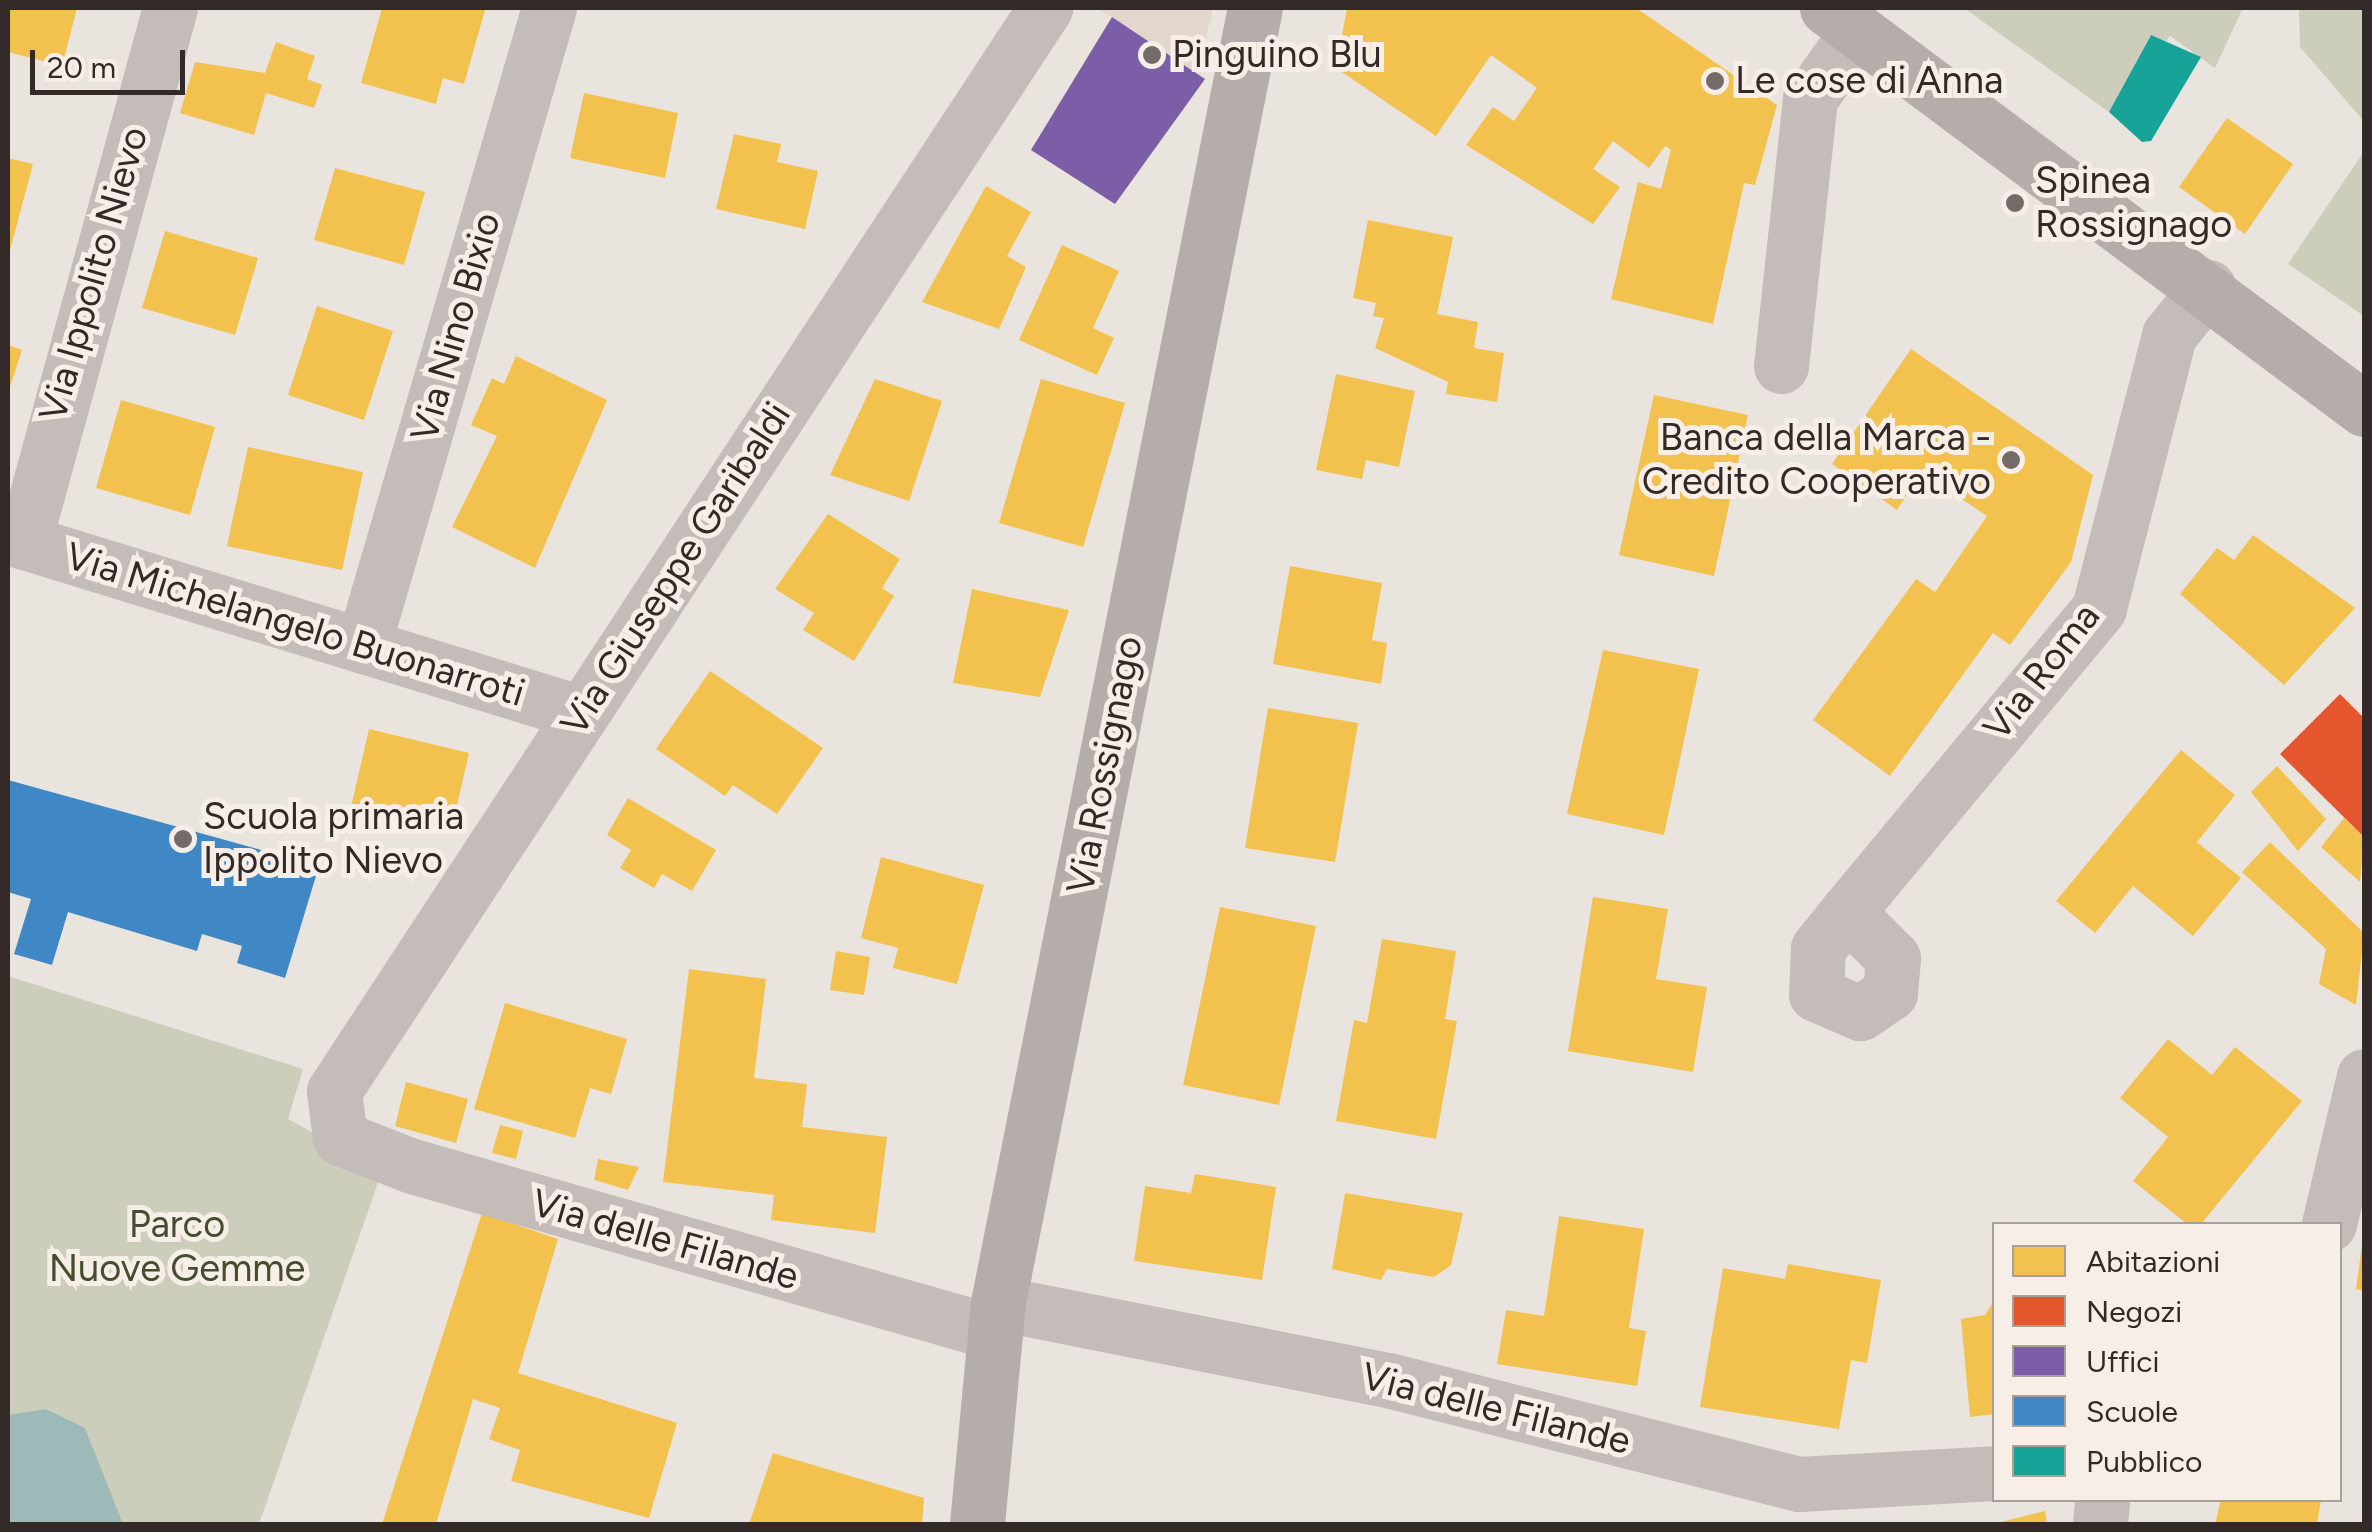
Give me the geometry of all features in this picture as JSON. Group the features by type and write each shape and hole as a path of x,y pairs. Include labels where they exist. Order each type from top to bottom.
{"street":[{"name":"Via Ippolito Nievo","path":"16,539 170,8"},
{"name":"Via Nino Bixio","path":"363,646 549,8"},
{"name":"Via Giuseppe Garibaldi","path":"340,1138 334,1091 1045,8"},
{"name":"Via Rossignago","path":"977,1524 996,1318 1254,8"},
{"path":"1781,366 1810,98 1842,19 2208,287 2364,409"},
{"name":"Via Roma","path":"1847,912 2100,608 2169,335 2208,287"},
{"name":"Via Michelangelo Buonarroti","path":"16,539 582,712"},
{"path":"2329,1222 2364,1076"},
{"name":"Via delle Filande","path":"340,1138 996,1318 1388,1380 1799,1484 1992,1473"}],"green space":[{"path":"1964,8 2243,8 2215,68 2170,36 2164,44 2150,36 2109,112"},
{"path":"2299,8 2364,8 2364,316 2288,264 2363,153 2362,119 2300,47"},
{"name":"Parco Nuove Gemme","path":"8,976 303,1069 288,1119 382,1171 259,1524 8,1524"}],"shaded area":[{"path":"1096,8 1213,8 1198,73 1112,17"}],"water":[{"path":"46,1409 85,1428 123,1524 8,1524 8,1415"}],"building: Abitazioni":[{"path":"8,8 77,8 62,66 8,52"},
{"path":"382,8 485,10 464,84 443,78 436,104 361,83"},
{"path":"1347,8 1636,8 1777,105 1755,185 1744,183 1713,324 1611,299 1638,182 1661,189 1671,150 1665,146 1649,168 1613,141 1593,169 1620,187 1593,224 1466,145 1493,107 1514,121 1537,88 1491,55 1436,136 1336,68"},
{"path":"276,42 315,56 307,79 322,85 314,108 266,93 254,135 180,113 195,62 265,73"},
{"path":"584,93 678,113 665,178 570,158"},
{"path":"2227,118 2293,164 2245,234 2179,187"},
{"path":"734,134 781,144 777,162 818,171 805,229 716,209"},
{"path":"8,158 33,164 9,254 8,254"},
{"path":"335,168 425,192 404,265 314,240"},
{"path":"986,186 1031,212 1007,256 1026,267 999,329 922,302"},
{"path":"1368,220 1453,237 1437,314 1478,322 1474,348 1504,353 1497,402 1446,394 1448,382 1375,348 1384,318 1373,316 1376,303 1353,298"},
{"path":"165,231 258,258 235,335 142,308"},
{"path":"1062,245 1119,271 1093,328 1114,338 1097,375 1019,340"},
{"path":"317,306 393,331 364,420 288,395"},
{"path":"8,345 22,350 8,393"},
{"path":"1911,349 2093,475 2071,562 2010,645 1993,633 1890,776 1813,720 1916,579 1935,592 1987,516 1922,472 1897,510 1832,464"},
{"path":"516,356 607,400 535,568 452,527 497,436 471,425 492,378 504,384"},
{"path":"1336,374 1415,391 1399,467 1366,460 1362,479 1316,470"},
{"path":"875,379 942,401 909,501 830,475"},
{"path":"1041,379 1125,403 1083,547 999,523"},
{"path":"1654,395 1748,415 1714,576 1619,555"},
{"path":"121,400 215,427 190,515 96,488"},
{"path":"248,447 363,472 342,570 227,546"},
{"path":"828,514 900,559 882,588 894,596 854,661 803,630 814,613 775,589"},
{"path":"2253,535 2355,608 2284,685 2180,594 2217,548 2234,560"},
{"path":"1290,566 1382,583 1372,640 1387,643 1381,684 1273,664"},
{"path":"972,589 1069,610 1040,697 953,683"},
{"path":"1603,650 1699,669 1664,835 1567,814"},
{"path":"710,671 823,748 777,814 733,785 725,796 656,749"},
{"path":"1268,708 1358,723 1335,862 1245,848"},
{"path":"369,729 469,753 451,831 351,807"},
{"path":"2181,750 2235,795 2197,842 2241,878 2193,936 2133,886 2095,933 2056,901"},
{"path":"2277,766 2326,819 2298,851 2251,792"},
{"path":"628,798 716,850 692,891 662,874 654,888 620,868 631,850 607,835"},
{"path":"2344,818 2364,837 2360,882 2321,847"},
{"path":"2270,842 2364,933 2356,1005 2319,984 2326,949 2242,872"},
{"path":"881,857 984,885 957,984 893,968 898,948 861,938"},
{"path":"1593,897 1668,909 1656,979 1707,987 1693,1072 1568,1051"},
{"path":"1220,907 1316,926 1279,1105 1183,1085"},
{"path":"1382,939 1456,951 1445,1019 1457,1021 1436,1139 1336,1121 1354,1020 1367,1023"},
{"path":"836,951 870,957 864,995 830,990"},
{"path":"689,969 766,979 754,1078 807,1084 802,1127 887,1137 875,1233 771,1220 774,1195 663,1182"},
{"path":"505,1003 627,1039 611,1094 590,1088 575,1138 474,1109"},
{"path":"2168,1039 2212,1075 2235,1047 2302,1101 2203,1222 2184,1222 2133,1181 2168,1137 2120,1098"},
{"path":"406,1082 468,1099 456,1143 395,1126"},
{"path":"500,1125 523,1131 516,1159 492,1153"},
{"path":"598,1159 639,1167 628,1190 594,1180"},
{"path":"1195,1174 1276,1187 1262,1280 1134,1261 1145,1186 1191,1193"},
{"path":"1345,1193 1463,1213 1451,1265 1434,1277 1387,1269 1381,1280 1332,1269"},
{"path":"482,1213 558,1239 518,1373 677,1423 649,1518 511,1481 520,1450 489,1439 500,1408 473,1399 436,1524 382,1524"},
{"path":"1559,1216 1644,1229 1629,1328 1646,1331 1637,1386 1497,1364 1506,1310 1544,1316"},
{"path":"2364,1245 2364,1291 2356,1289"},
{"path":"1788,1264 1881,1280 1867,1363 1851,1360 1839,1429 1700,1407 1723,1268 1785,1279"},
{"path":"1992,1303 1992,1414 1970,1417 1961,1319 1985,1315"},
{"path":"773,1453 924,1498 922,1524 749,1524"},
{"path":"2220,1502 2321,1502 2317,1524 2215,1524"},
{"path":"2045,1511 2047,1524 1997,1524 1997,1523"}],"building: Negozi":[{"path":"2340,694 2364,718 2364,837 2280,754"}],"building: Uffici":[{"path":"1112,17 1205,79 1115,204 1031,150"}],"building: Scuole":[{"path":"8,780 319,866 285,978 237,963 242,946 202,934 197,951 68,912 52,965 14,954 31,899 8,892"}],"building: Pubblico":[{"path":"2151,35 2201,57 2151,141 2142,142 2109,112"}],"place":[{"name":"Pinguino Blu","path":"1152,55"},
{"name":"Le cose di Anna","path":"1715,81"},
{"name":"Spinea Rossignago","path":"2015,203"},
{"name":"Banca della Marca - Credito Cooperativo","path":"2011,460"},
{"name":"Scuola primaria Ippolito Nievo","path":"183,839"}]}
